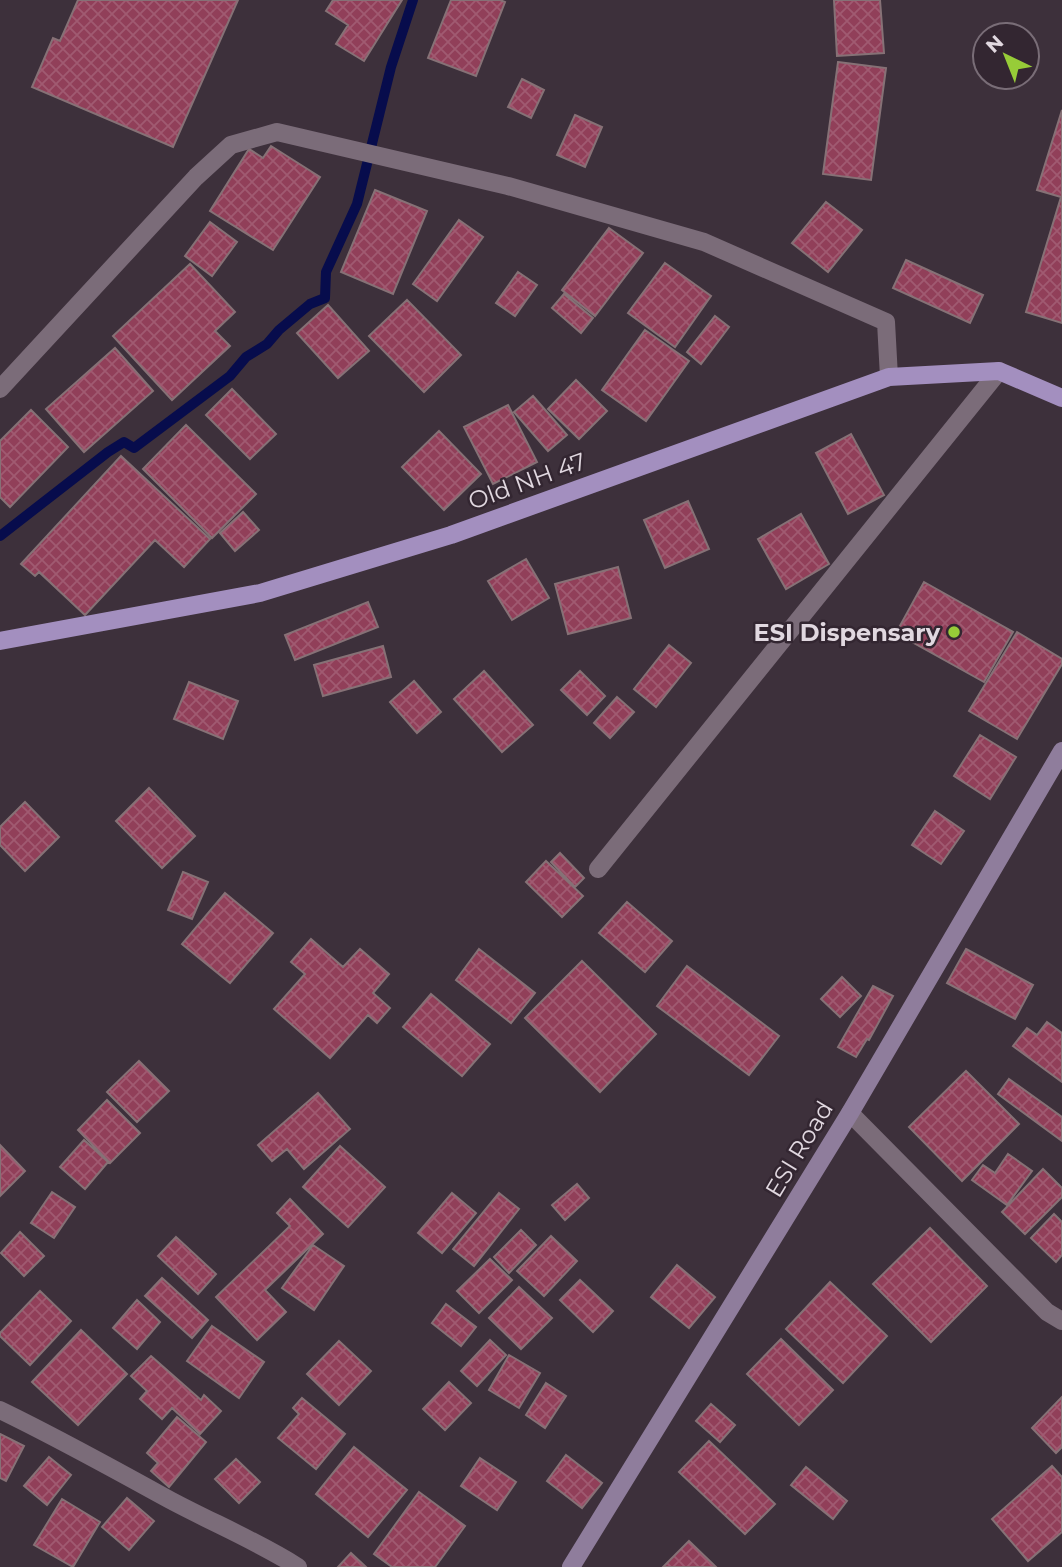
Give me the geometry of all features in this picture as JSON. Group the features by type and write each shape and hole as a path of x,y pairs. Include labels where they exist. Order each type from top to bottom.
{"main road":[{"name":"Old NH 47","path":"0,641 260,593 451,535 889,377 999,371 1062,398"},
{"name":"ESI Road","path":"571,1567 850,1113 1062,751"}],"street":[{"path":"0,389 196,177 231,145 277,132 508,186 704,242 886,322 889,377"},
{"path":"598,869 999,371"},
{"path":"850,1113 1047,1312 1062,1321"},
{"path":"0,1410 88,1454 172,1501 270,1549 298,1567"}],"building":[{"path":"78,0 238,0 173,147 32,87 53,38 60,41"},
{"path":"333,0 402,0 364,61 336,44 348,25 326,11"},
{"path":"451,0 505,2 476,76 428,58"},
{"path":"834,0 880,0 884,53 837,56"},
{"path":"838,62 886,68 871,180 823,174"},
{"path":"522,79 544,90 531,118 508,107"},
{"path":"1062,110 1062,323 1026,312 1061,197 1037,190"},
{"path":"575,115 602,127 585,167 557,155"},
{"path":"271,146 320,177 273,250 210,211 249,149 263,158"},
{"path":"375,190 427,211 393,294 341,272"},
{"path":"826,202 862,230 828,272 792,243"},
{"path":"459,220 483,237 437,301 413,284"},
{"path":"210,222 237,242 212,276 185,256"},
{"path":"609,228 643,253 595,316 562,290"},
{"path":"906,260 983,295 970,323 893,288"},
{"path":"665,263 711,296 675,347 628,313"},
{"path":"190,264 235,312 215,331 230,346 172,400 113,336"},
{"path":"518,272 537,285 515,316 496,303"},
{"path":"564,294 593,318 581,333 552,308"},
{"path":"407,300 461,355 424,392 369,336"},
{"path":"328,305 369,351 338,378 297,333"},
{"path":"715,316 729,327 701,364 687,352"},
{"path":"645,330 689,361 646,421 602,390"},
{"path":"115,348 153,391 84,452 46,409"},
{"path":"576,380 607,411 579,439 548,409"},
{"path":"232,389 276,434 250,459 206,415"},
{"path":"533,396 567,435 548,451 514,412"},
{"path":"508,405 537,462 493,484 464,427"},
{"path":"31,410 68,447 10,507 0,497 0,441"},
{"path":"186,425 256,494 212,538 143,469"},
{"path":"439,431 481,474 444,510 402,467"},
{"path":"851,434 884,495 848,514 816,453"},
{"path":"121,456 210,539 184,567 155,540 85,615 39,572 35,576 21,564"},
{"path":"688,501 709,549 665,568 644,520"},
{"path":"243,512 259,530 235,551 220,533"},
{"path":"801,514 829,564 786,589 758,539"},
{"path":"526,559 549,598 512,620 488,581"},
{"path":"618,567 631,618 568,634 555,584"},
{"name":"ESI Dispensary","path":"924,582 1013,632 984,682 896,633"},
{"path":"368,602 378,627 295,660 285,635"},
{"path":"1017,632 1062,659 1062,664 1017,739 969,711"},
{"path":"669,645 691,663 656,707 634,689"},
{"path":"383,646 391,677 323,696 314,665"},
{"path":"484,671 533,725 502,752 454,699"},
{"path":"580,671 605,696 587,715 561,690"},
{"path":"414,681 441,712 417,733 390,702"},
{"path":"189,682 238,701 223,739 174,719"},
{"path":"617,697 634,712 610,738 594,723"},
{"path":"980,735 1016,757 990,799 954,776"},
{"path":"149,788 195,836 162,868 116,821"},
{"path":"25,802 59,837 25,871 0,845 0,827"},
{"path":"935,811 964,831 941,864 912,845"},
{"path":"560,853 584,878 575,887 551,862"},
{"path":"546,861 583,896 562,917 526,882"},
{"path":"183,872 208,882 192,919 168,910"},
{"path":"225,893 273,933 230,983 182,944"},
{"path":"627,902 672,941 645,972 599,933"},
{"path":"311,939 343,967 360,949 389,974 373,993 390,1008 377,1023 368,1015 330,1058 274,1009 305,974 291,962"},
{"path":"479,949 535,993 511,1023 456,980"},
{"path":"966,949 1033,985 1015,1019 947,983"},
{"path":"582,961 656,1034 600,1092 525,1018"},
{"path":"687,966 779,1036 749,1075 657,1006"},
{"path":"842,977 861,996 840,1017 821,999"},
{"path":"873,986 893,996 869,1040 867,1039 856,1057 838,1047"},
{"path":"431,994 490,1044 462,1076 403,1027"},
{"path":"1047,1022 1062,1033 1062,1082 1013,1046 1027,1028 1037,1035"},
{"path":"139,1061 169,1091 137,1122 107,1092"},
{"path":"966,1071 1019,1124 962,1181 909,1127"},
{"path":"1009,1079 1062,1117 1062,1141 998,1094"},
{"path":"318,1093 350,1129 304,1169 287,1149 272,1161 258,1145"},
{"path":"107,1100 140,1133 110,1163 78,1130"},
{"path":"84,1140 108,1162 85,1189 60,1167"},
{"path":"0,1145 25,1171 0,1196"},
{"path":"340,1146 385,1187 348,1227 303,1187"},
{"path":"1008,1154 1032,1171 1007,1205 972,1180 983,1165 995,1173"},
{"path":"1043,1169 1062,1188 1062,1197 1025,1234 1002,1212"},
{"path":"577,1184 589,1198 565,1220 552,1205"},
{"path":"52,1192 75,1207 54,1238 31,1223"},
{"path":"452,1193 476,1213 442,1253 418,1233"},
{"path":"499,1193 519,1209 474,1266 453,1249"},
{"path":"290,1199 323,1234 265,1290 286,1312 257,1340 216,1297 290,1226 277,1213"},
{"path":"1054,1214 1062,1222 1062,1255 1056,1262 1031,1238"},
{"path":"930,1228 987,1286 931,1342 873,1284"},
{"path":"521,1230 536,1245 509,1273 494,1257"},
{"path":"20,1232 44,1256 24,1276 1,1253"},
{"path":"551,1236 577,1261 544,1296 517,1271"},
{"path":"176,1237 216,1274 198,1294 158,1256"},
{"path":"313,1245 344,1266 314,1310 282,1288"},
{"path":"490,1259 512,1280 479,1313 457,1291"},
{"path":"677,1265 715,1297 689,1328 651,1297"},
{"path":"162,1278 208,1320 192,1338 145,1296"},
{"path":"580,1280 613,1311 593,1332 560,1300"},
{"path":"830,1282 887,1336 843,1383 786,1329"},
{"path":"519,1287 552,1318 521,1349 489,1318"},
{"path":"40,1291 71,1321 30,1365 0,1333"},
{"path":"137,1300 160,1322 137,1349 113,1328"},
{"path":"446,1304 476,1327 461,1346 432,1323"},
{"path":"212,1326 264,1362 239,1398 187,1361"},
{"path":"81,1330 127,1374 78,1425 32,1382"},
{"path":"781,1339 833,1390 799,1425 747,1374"},
{"path":"490,1340 506,1355 477,1386 461,1371"},
{"path":"339,1341 371,1371 339,1405 307,1374"},
{"path":"509,1355 540,1373 519,1408 489,1390"},
{"path":"151,1356 201,1400 204,1395 221,1411 200,1434 172,1408 162,1419 140,1399 147,1391 131,1376"},
{"path":"449,1382 471,1403 445,1430 423,1409"},
{"path":"546,1383 566,1396 545,1428 526,1415"},
{"path":"1062,1397 1062,1447 1056,1453 1032,1428"},
{"path":"302,1398 345,1434 316,1469 278,1438 299,1414 293,1408"},
{"path":"711,1404 735,1425 720,1442 696,1421"},
{"path":"177,1417 206,1442 169,1487 151,1471 158,1463 147,1453"},
{"path":"0,1434 24,1446 6,1481 0,1478"},
{"path":"709,1441 775,1504 745,1534 679,1472"},
{"path":"354,1447 407,1490 368,1537 316,1494"},
{"path":"566,1455 602,1483 582,1508 547,1481"},
{"path":"49,1457 71,1475 47,1505 24,1486"},
{"path":"480,1458 516,1482 497,1510 461,1486"},
{"path":"236,1459 260,1482 239,1503 215,1479"},
{"path":"1052,1466 1062,1477 1062,1532 1028,1561 992,1519"},
{"path":"806,1467 847,1501 833,1519 791,1485"},
{"path":"419,1492 465,1526 435,1567 392,1567 374,1554"},
{"path":"127,1498 154,1521 129,1550 102,1527"},
{"path":"62,1499 100,1522 73,1567 34,1545"},
{"path":"689,1541 716,1567 663,1567"},
{"path":"351,1553 366,1567 338,1567"}],"waterway":[{"path":"0,536 108,452 124,442 134,448 230,376 246,357 267,344 310,304 325,298 326,272 357,204 391,67 413,0"}],"place":[{"name":"ESI Dispensary","path":"954,632"}]}
